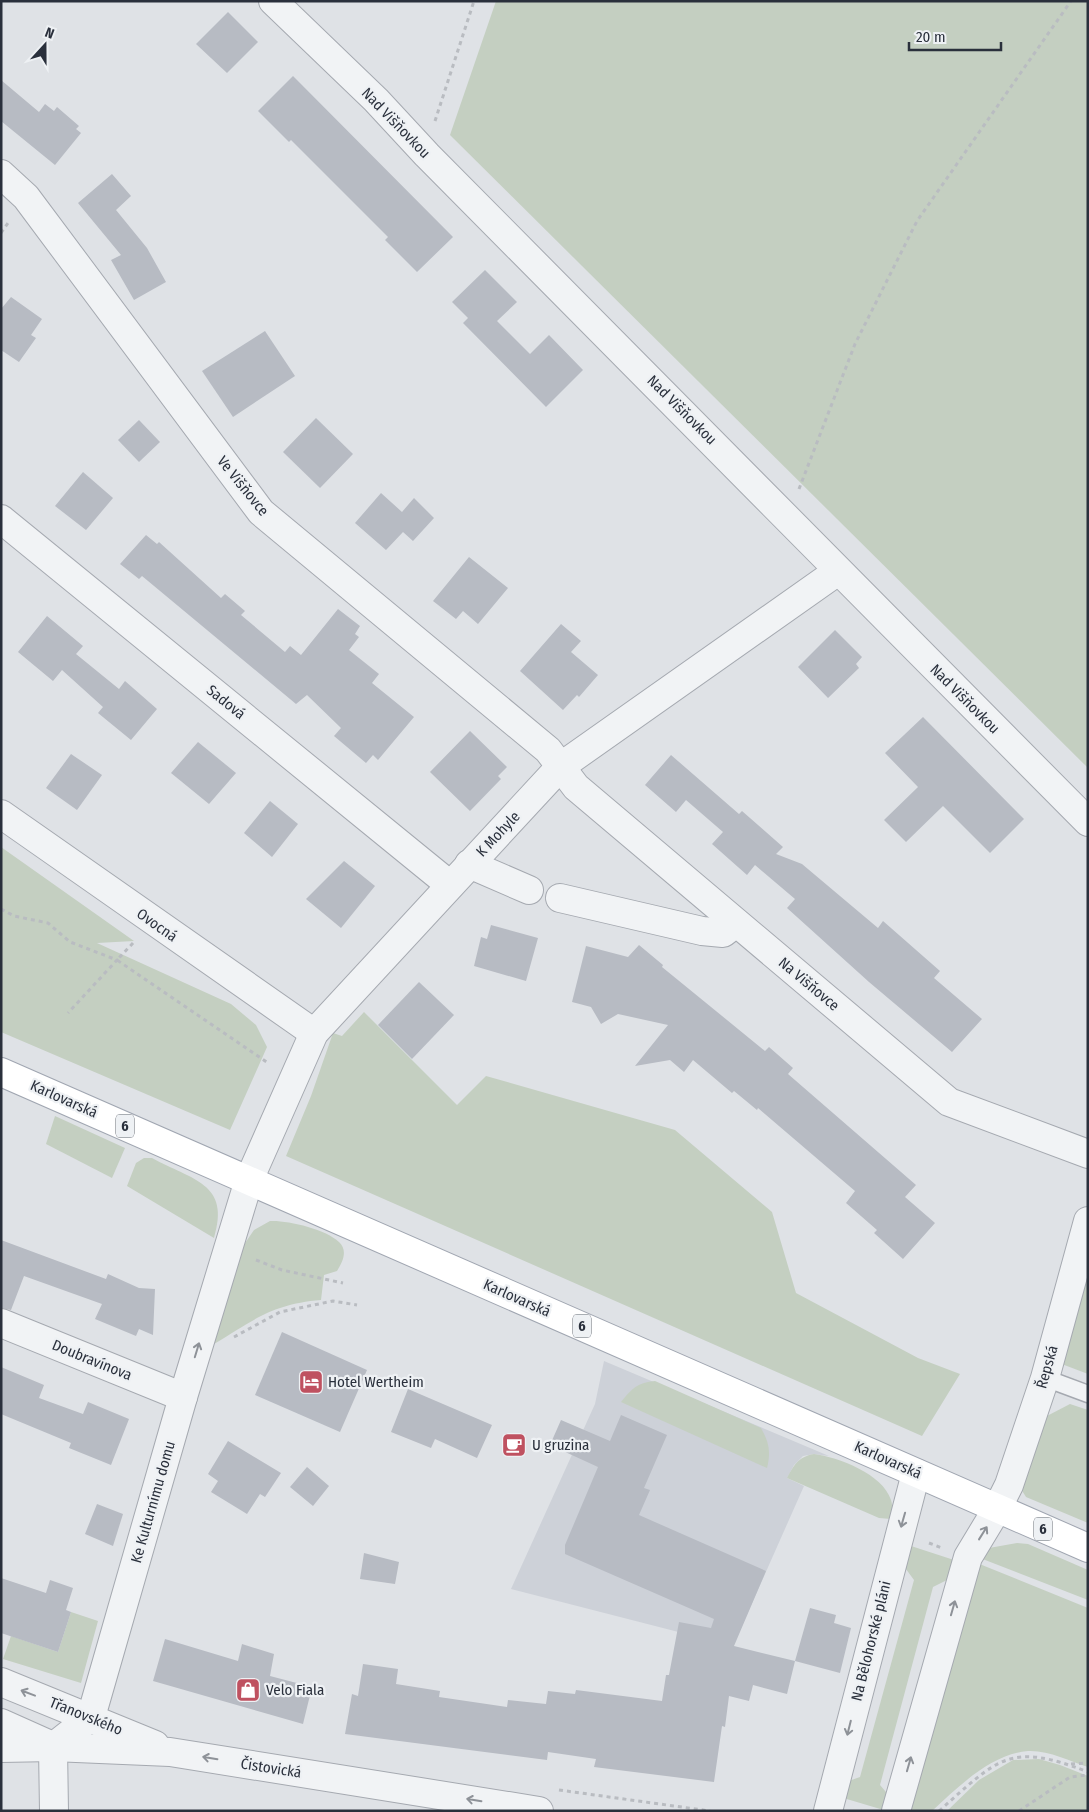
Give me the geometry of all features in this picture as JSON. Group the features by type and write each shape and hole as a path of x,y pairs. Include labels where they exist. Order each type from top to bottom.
{"main road":[{"name":"Karlovarská","path":"1,1072 1088,1548"}],"street":[{"name":"Nad Višňovkou","path":"273,1 376,100 427,155 788,517 838,571 1088,822"},
{"name":"Ve Višňovce","path":"1,174 26,197 261,512 548,750 560,767"},
{"name":"Sadová","path":"1,519 450,885"},
{"name":"K Mohyle","path":"249,1180 314,1033 560,767 838,571"},
{"name":"Na Višňovce","path":"560,767 576,788 949,1102 1088,1154"},
{"name":"Ovocná","path":"1,814 154,923 314,1033"},
{"path":"470,864 529,890"},
{"path":"560,898 702,932 723,933 736,923"},
{"name":"Ke Kulturnímu domu","path":"91,1717 183,1397 249,1180"},
{"name":"Řepská","path":"998,1509 1009,1485 1045,1378 1088,1221"},
{"name":"Doubravínova","path":"1,1323 183,1397"},
{"name":"Na Bělohorské pláni","path":"828,1811 916,1473"},
{"path":"896,1811 968,1557 998,1509"},
{"name":"Třanovského","path":"1,1682 91,1717 170,1752"},
{"path":"53,1747 91,1717"},
{"path":"1,1723 53,1747"},
{"path":"53,1747 54,1811"},
{"name":"Čistovická","path":"1,1748 53,1747 170,1752 545,1800"}],"lane":[{"path":"1045,1378 1088,1394"}],"path":[{"path":"427,155 440,102 474,1"},
{"path":"788,517 855,344 917,221 1072,1"},
{"path":"1,233 8,223"},
{"path":"1,909 14,916 48,923 70,942 117,960 293,1080"},
{"path":"68,1013 154,923"},
{"path":"228,1249 282,1270 343,1283"},
{"path":"231,1340 237,1334 280,1312 332,1301 356,1305"},
{"path":"925,1542 950,1550"},
{"path":"939,1811 978,1777 1008,1758 1038,1756 1068,1764 1088,1773"},
{"path":"1068,1764 1088,1763"},
{"path":"1019,1811 1070,1777 1088,1773"},
{"path":"545,1800 710,1811"}],"shaded area":[{"path":"604,1361 829,1456 814,1454 803,1456 794,1465 787,1478 804,1486 733,1646 511,1589 595,1404"}],"green space":[{"path":"496,1 1088,1 1088,768 450,135"},
{"path":"1,847 134,941 97,943 231,1004 256,1025 267,1047 230,1130 1,1032"},
{"path":"364,1012 457,1105 486,1076 675,1130 772,1212 796,1293 918,1358 960,1374 922,1436 286,1156 311,1096 333,1033 342,1036"},
{"path":"55,1116 125,1148 112,1178 46,1144"},
{"path":"144,1158 152,1158 194,1178 212,1194 217,1205 218,1220 214,1238 127,1186 136,1163"},
{"path":"270,1221 306,1226 333,1237 342,1245 344,1256 341,1264 337,1271 324,1275 321,1300 276,1309 214,1344 241,1249 254,1230"},
{"path":"1088,1267 1088,1374 1059,1363"},
{"path":"655,1381 761,1428 769,1447 767,1468 621,1402 635,1387"},
{"path":"1070,1404 1088,1410 1088,1523 1026,1497 1021,1489 1045,1417"},
{"path":"814,1454 847,1463 879,1482 891,1500 891,1519 879,1518 787,1478 797,1462 804,1457"},
{"path":"1017,1543 1028,1544 1088,1570 1088,1600 980,1558 989,1548"},
{"path":"908,1545 954,1560 951,1578 933,1587 880,1785 891,1798 887,1811 840,1797 843,1783 860,1777 914,1580 903,1565"},
{"path":"977,1563 1088,1608 1088,1767 1043,1752 1028,1751 1014,1753 1001,1758 976,1773 932,1811 910,1811"},
{"path":"71,1612 98,1621 81,1683 3,1659 11,1636 58,1652"},
{"path":"1039,1759 1088,1776 1088,1811 947,1811 979,1780 1013,1760"}],"building":[{"path":"228,12 258,42 227,73 196,44"},
{"path":"293,76 453,237 417,272 385,240 388,237 291,140 289,142 258,111"},
{"path":"1,80 39,112 45,104 54,111 57,107 79,126 76,129 81,133 55,165 1,121"},
{"path":"112,174 131,196 116,210 147,248 166,282 134,300 111,260 121,255 78,203"},
{"path":"485,270 517,302 497,321 530,354 549,335 583,370 546,407 463,323 468,318 452,302"},
{"path":"11,297 42,319 31,335 36,338 19,362 1,350 1,309"},
{"path":"265,331 295,376 233,417 202,371"},
{"path":"316,418 353,454 320,488 283,452"},
{"path":"139,420 160,442 139,462 118,440"},
{"path":"83,472 113,498 86,530 55,506"},
{"path":"381,493 402,512 414,498 434,518 413,541 403,532 386,550 355,523"},
{"path":"146,535 157,544 159,542 221,598 225,594 245,611 241,615 285,652 290,646 301,655 338,609 360,626 355,634 359,637 349,650 379,674 372,683 414,717 378,760 373,755 366,763 334,736 341,728 307,695 296,704 142,576 139,579 120,564"},
{"path":"469,557 508,588 478,624 463,611 456,619 433,601"},
{"path":"47,616 83,646 76,654 119,689 125,681 157,709 131,740 98,713 103,707 62,670 53,681 18,652"},
{"path":"561,624 581,641 571,652 598,675 579,697 577,695 563,710 520,671"},
{"path":"835,630 862,657 856,664 859,668 828,698 798,667"},
{"path":"923,717 1024,819 990,853 943,806 906,842 884,820 918,787 885,753"},
{"path":"470,731 507,767 498,776 501,779 470,811 430,772"},
{"path":"198,742 236,773 209,804 171,773"},
{"path":"71,754 102,775 77,810 46,788"},
{"path":"671,755 739,814 742,811 783,847 776,854 802,864 878,928 883,921 940,971 934,978 982,1019 952,1052 869,982 787,908 795,899 755,865 747,875 712,844 723,832 686,800 676,812 645,785"},
{"path":"270,801 298,824 272,857 244,833"},
{"path":"344,861 375,886 341,928 306,899"},
{"path":"491,925 538,938 526,981 474,966 481,937 487,939"},
{"path":"639,945 663,965 662,967 765,1051 769,1047 793,1068 788,1074 916,1185 905,1197 935,1223 903,1259 874,1233 877,1230 846,1203 855,1191 758,1108 757,1110 734,1091 732,1093 693,1060 684,1072 670,1060 635,1066 668,1025 618,1014 601,1024 591,1007 572,1002 586,946 628,957"},
{"path":"419,982 454,1015 412,1059 378,1025"},
{"path":"1,1240 106,1279 108,1274 139,1288 155,1289 153,1335 139,1329 136,1336 95,1319 102,1304 24,1276 11,1310 1,1308"},
{"name":"Hotel Wertheim","path":"282,1332 367,1370 340,1432 255,1395"},
{"path":"1,1367 44,1385 39,1398 83,1414 88,1402 129,1419 111,1465 69,1448 71,1443 1,1414"},
{"path":"408,1389 492,1425 477,1458 435,1439 431,1448 391,1432"},
{"path":"621,1415 667,1435 644,1488 650,1490 639,1515 766,1571 734,1646 795,1661 787,1694 753,1685 749,1701 729,1696 725,1727 722,1726 714,1782 594,1767 596,1759 548,1752 547,1760 345,1734 352,1694 358,1696 363,1664 398,1669 396,1684 440,1691 439,1697 507,1707 508,1700 546,1704 548,1691 575,1694 576,1690 662,1701 666,1675 669,1675 679,1622 711,1628 714,1619 565,1554 565,1545 598,1467 550,1445 561,1420 610,1441"},
{"path":"228,1441 281,1473 265,1497 260,1494 247,1514 211,1492 218,1481 208,1474"},
{"path":"307,1467 329,1486 313,1506 290,1487"},
{"path":"97,1504 123,1514 113,1546 85,1534"},
{"path":"364,1553 399,1562 395,1584 360,1579"},
{"path":"1,1578 46,1593 50,1580 73,1588 66,1610 71,1612 58,1652 1,1633"},
{"path":"810,1608 836,1615 834,1623 851,1628 840,1673 795,1661"},
{"path":"165,1639 238,1661 242,1644 274,1654 270,1676 312,1687 303,1724 153,1681"}],"place":[{"name":"Hotel Wertheim","path":"311,1382"},
{"name":"U gruzina","path":"514,1445"},
{"name":"Velo Fiala","path":"248,1690"}]}
